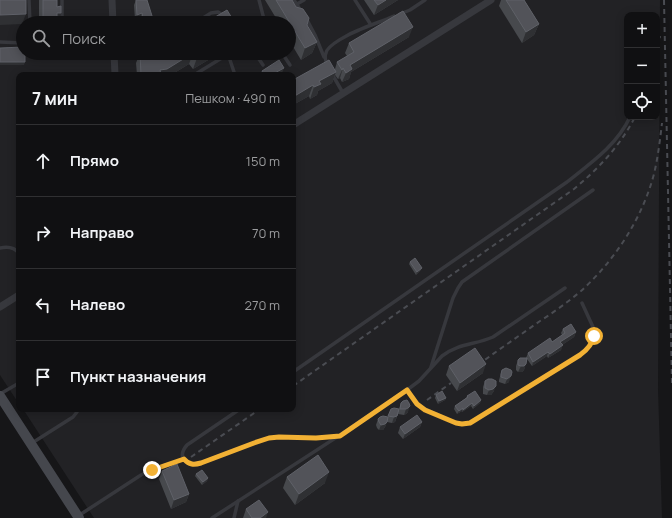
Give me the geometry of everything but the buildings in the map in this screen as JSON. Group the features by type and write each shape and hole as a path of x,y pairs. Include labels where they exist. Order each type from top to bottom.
{"main road":[{"path":"0,395 79,517"}],"street":[{"path":"112,0 113,16"},
{"path":"296,123 491,0"},
{"path":"114,60 115,72"},
{"path":"0,307 16,297"}],"lane":[{"path":"29,0 30,16"},
{"path":"62,0 62,16"},
{"path":"259,0 263,16"},
{"path":"294,0 312,28 328,68 343,94"},
{"path":"297,4 304,0"},
{"path":"355,0 371,25"},
{"path":"326,62 326,52 331,46 352,33 404,12 420,1 425,0"},
{"path":"207,16 218,12 224,16"},
{"path":"0,42 16,42"},
{"path":"199,72 218,60"},
{"path":"231,60 234,72"},
{"path":"260,60 263,65"},
{"path":"287,60 290,65"},
{"path":"296,370 567,182 612,144 623,131 628,120"},
{"path":"430,370 453,298 462,282 593,190"},
{"path":"0,248 11,247 16,249"},
{"path":"212,518 340,436 407,390 419,381 446,352 461,346 485,341 493,337 564,288"},
{"path":"407,390 417,404 425,410 456,423 470,423 586,351 593,342 594,332 582,303"},
{"path":"0,395 16,385"},
{"path":"31,444 77,412"},
{"path":"236,412 187,446 183,452 183,456 189,464 201,463 269,438 316,438 340,436"},
{"path":"79,517 141,475 184,459"},
{"path":"234,518 236,506 239,500"}],"shaded area":[{"path":"0,0 660,0 660,12 624,12 624,120 659,120 658,389 662,518 94,518 25,412 296,412 296,72 16,72 16,399 0,375"}],"railway":[{"path":"664,0 672,384"},
{"path":"296,384 574,189 592,173 616,147 633,120"},
{"path":"478,365 581,291 616,252 635,223 649,191 657,161 662,123"},
{"path":"427,400 451,383"},
{"path":"191,457 256,412"}],"route":[{"path":"152,470 184,459 189,464 201,463 269,438 316,438 340,436 407,390 417,404 425,410 456,423 470,423 586,351 593,342 594,336"}]}
